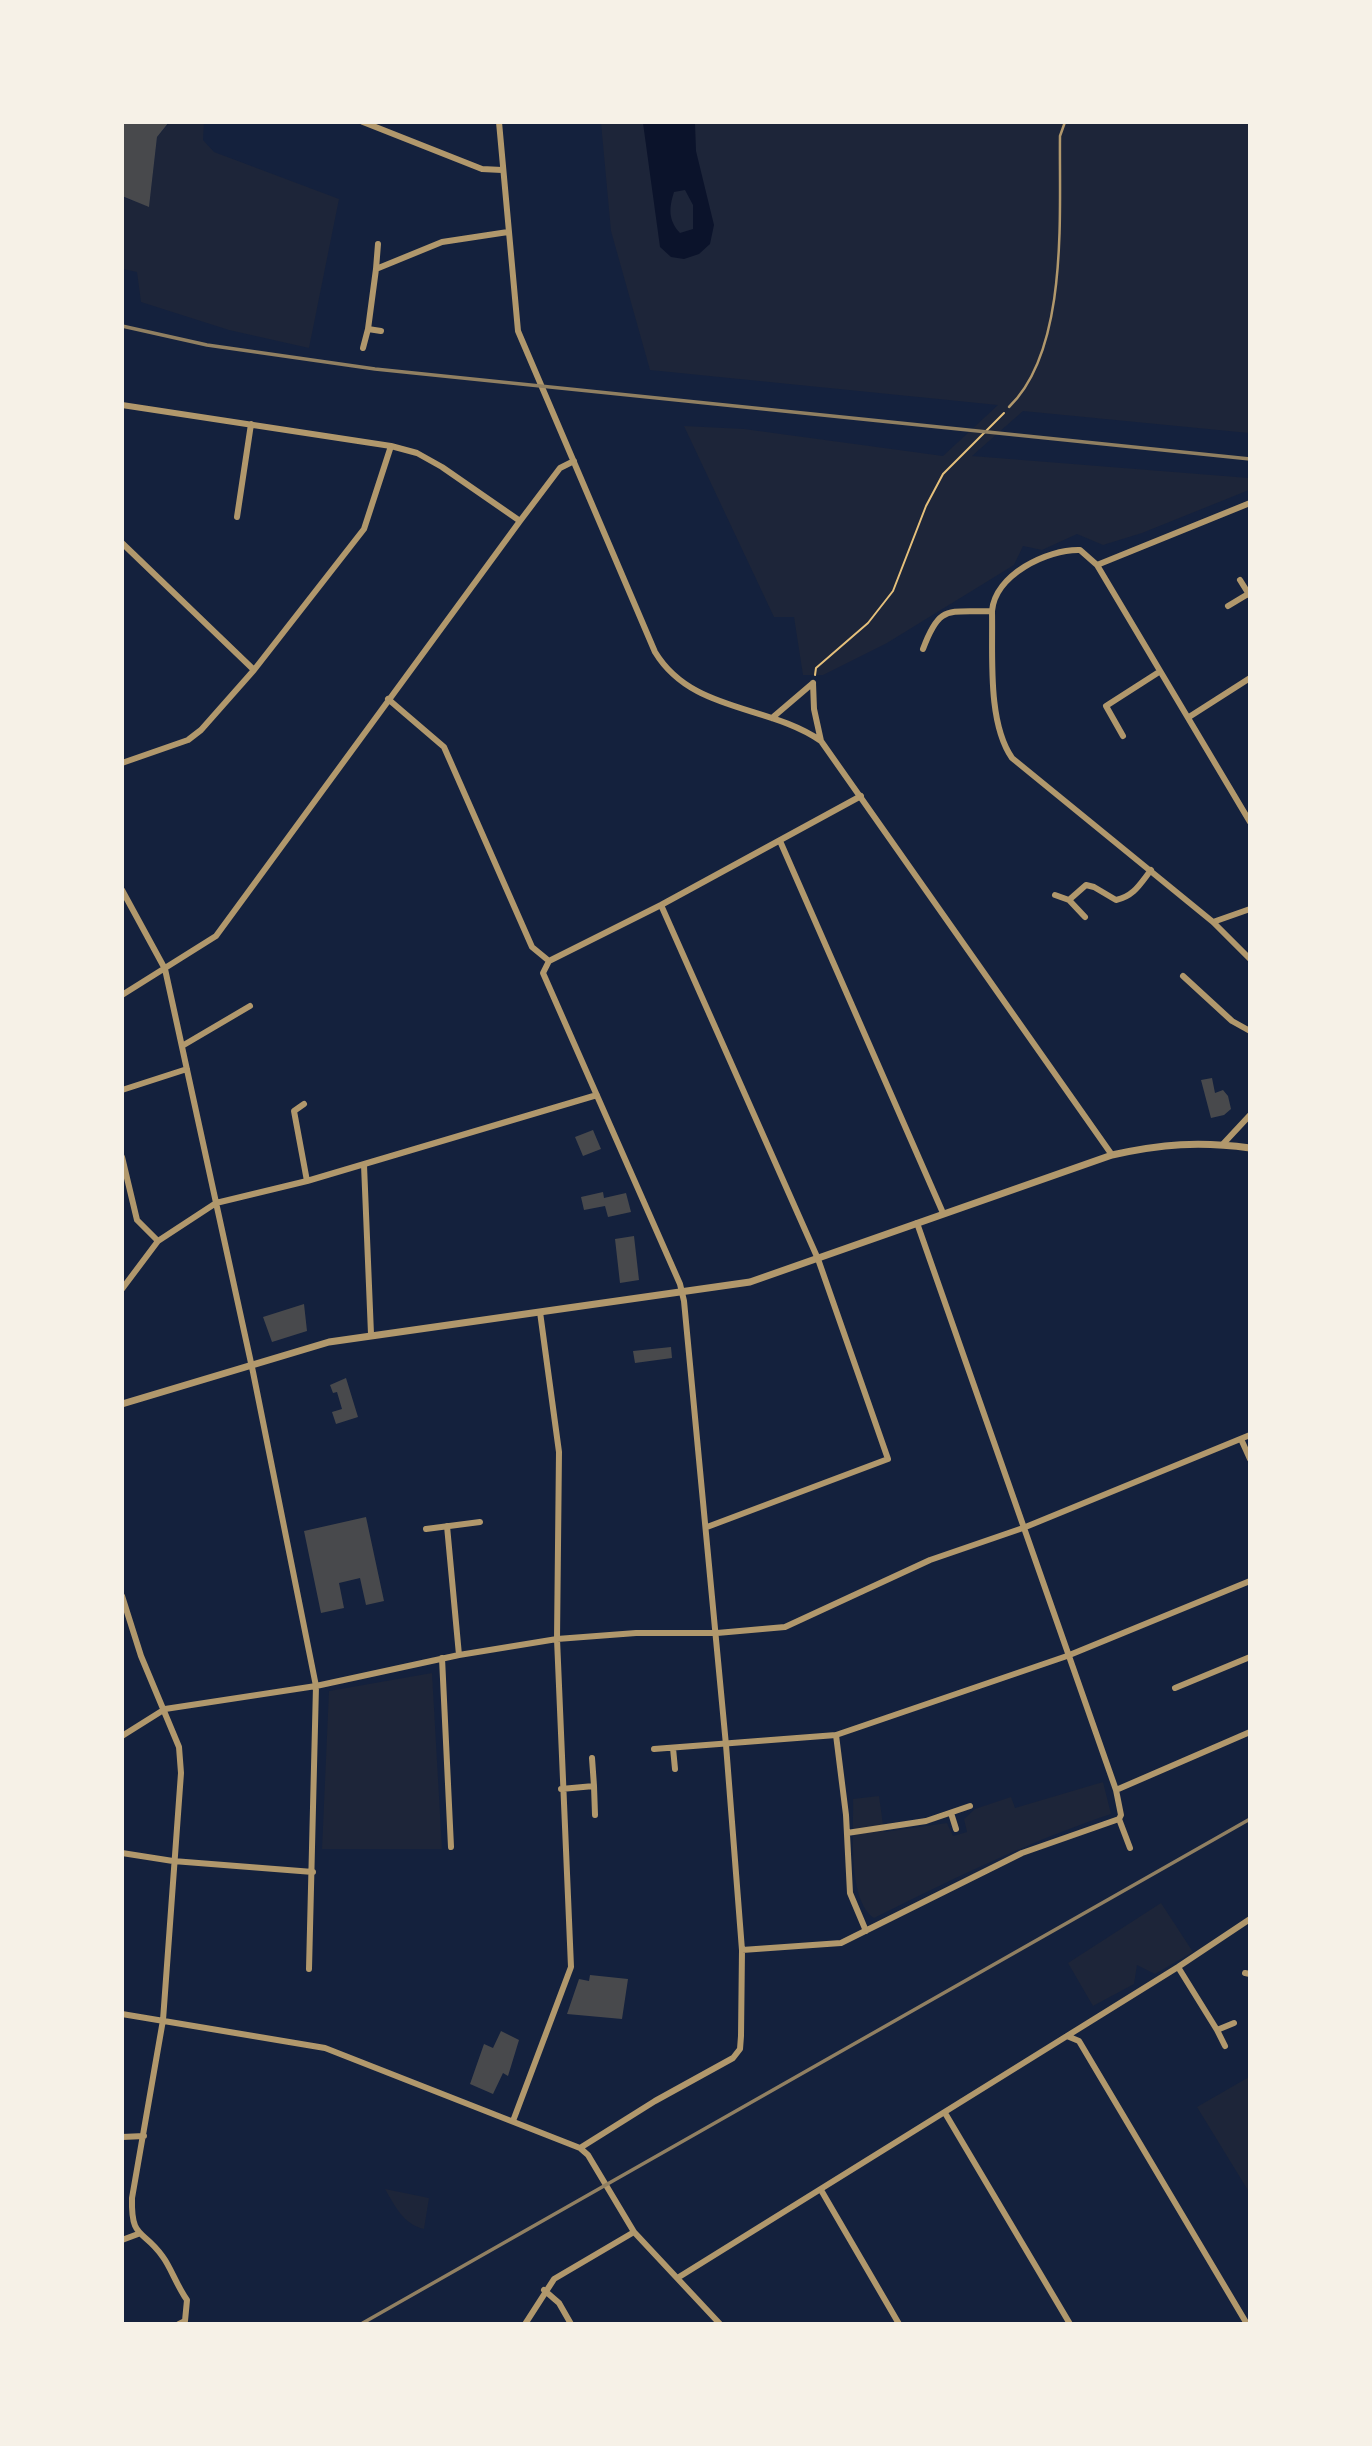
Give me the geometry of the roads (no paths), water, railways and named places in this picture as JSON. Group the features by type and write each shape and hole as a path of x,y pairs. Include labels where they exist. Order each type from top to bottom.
{"street":[{"path":"363,122 482,169 502,170"},
{"path":"499,122 518,331 662,664 678,680 701,695 802,729 821,741 1112,1155"},
{"path":"376,269 442,243 508,232"},
{"path":"363,348 368,330 377,244"},
{"path":"368,330 381,331"},
{"path":"122,405 391,446 425,457 520,521"},
{"path":"237,517 251,424"},
{"path":"122,763 188,740 201,730 254,670 364,529 391,446"},
{"path":"122,995 216,936 520,521 560,468 574,461"},
{"path":"1097,565 1250,503"},
{"path":"122,543 254,670"},
{"path":"1250,822 1189,717 1088,554 1068,549 1033,563 1001,588 993,600 992,611 997,724 1003,745 1012,758 1035,778 1213,922 1250,959"},
{"path":"1228,606 1249,595 1240,580"},
{"path":"923,649 933,622 943,614 992,611"},
{"path":"1123,736 1106,706 1159,672"},
{"path":"1189,717 1250,678"},
{"path":"772,718 813,683 814,709 821,741"},
{"path":"388,699 444,747 532,947 549,961"},
{"path":"580,2148 654,2101 733,2058 740,2049 742,1950 717,1633 682,1292 544,973 549,961 661,905 861,796"},
{"path":"780,841 943,1213"},
{"path":"1069,900 1086,885 1116,900 1125,898 1134,893 1151,870"},
{"path":"122,890 166,969 316,1686 309,1969"},
{"path":"1055,895 1069,900 1085,917"},
{"path":"661,905 818,1259 888,1459 707,1527"},
{"path":"1213,922 1250,909"},
{"path":"1183,976 1232,1021 1250,1031"},
{"path":"182,1046 250,1006"},
{"path":"122,1090 187,1069"},
{"path":"122,1289 159,1241 216,1203 364,1165 597,1095"},
{"path":"304,1104 293,1111 307,1181"},
{"path":"1223,1144 1250,1115"},
{"path":"122,1404 329,1342 750,1282 1112,1155 1191,1141 1250,1148"},
{"path":"122,1157 137,1220 159,1241"},
{"path":"364,1165 372,1334"},
{"path":"918,1223 1067,1657 1116,1790 1121,1815 1119,1819 1130,1848"},
{"path":"513,2121 571,1967 561,1789 557,1639 559,1452 540,1312"},
{"path":"122,1736 165,1709 193,1702 316,1686 459,1655 557,1639 636,1633 717,1633 785,1627 930,1560 1023,1528 1250,1435"},
{"path":"1241,1439 1250,1459"},
{"path":"426,1529 480,1522"},
{"path":"447,1527 459,1655"},
{"path":"654,1749 836,1735 1067,1657 1250,1581"},
{"path":"122,1596 141,1656 179,1747 181,1773 163,2020 132,2198 131,2220 138,2234 164,2257 173,2280 187,2300 185,2321 179,2323"},
{"path":"1175,1688 1250,1657"},
{"path":"442,1658 451,1847"},
{"path":"1116,1790 1250,1732"},
{"path":"836,1735 847,1833 850,1893 866,1931"},
{"path":"673,1748 675,1769"},
{"path":"592,1758 595,1815"},
{"path":"561,1789 594,1786"},
{"path":"847,1833 926,1821 970,1806"},
{"path":"951,1813 956,1829"},
{"path":"742,1950 841,1943 1022,1853 1119,1819"},
{"path":"122,1853 173,1861 313,1872"},
{"path":"679,2277 1178,1967 1250,1919"},
{"path":"1178,1967 1225,2046"},
{"path":"122,2014 325,2048 580,2148 588,2155 634,2232 720,2323"},
{"path":"1217,2031 1234,2023"},
{"path":"1067,2036 1079,2041 1247,2323"},
{"path":"945,2113 1070,2323"},
{"path":"122,2137 144,2136"},
{"path":"821,2190 899,2323"},
{"path":"525,2323 544,2290 554,2279 634,2232"},
{"path":"122,2240 138,2234"},
{"path":"544,2290 559,2303 570,2323"}],"lane":[{"path":"1009,407 1027,390 1046,341 1059,266 1060,136 1065,122"}],"railway":[{"path":"122,326 207,345 375,369 1250,459"},
{"path":"361,2324 1250,1819"}]}
